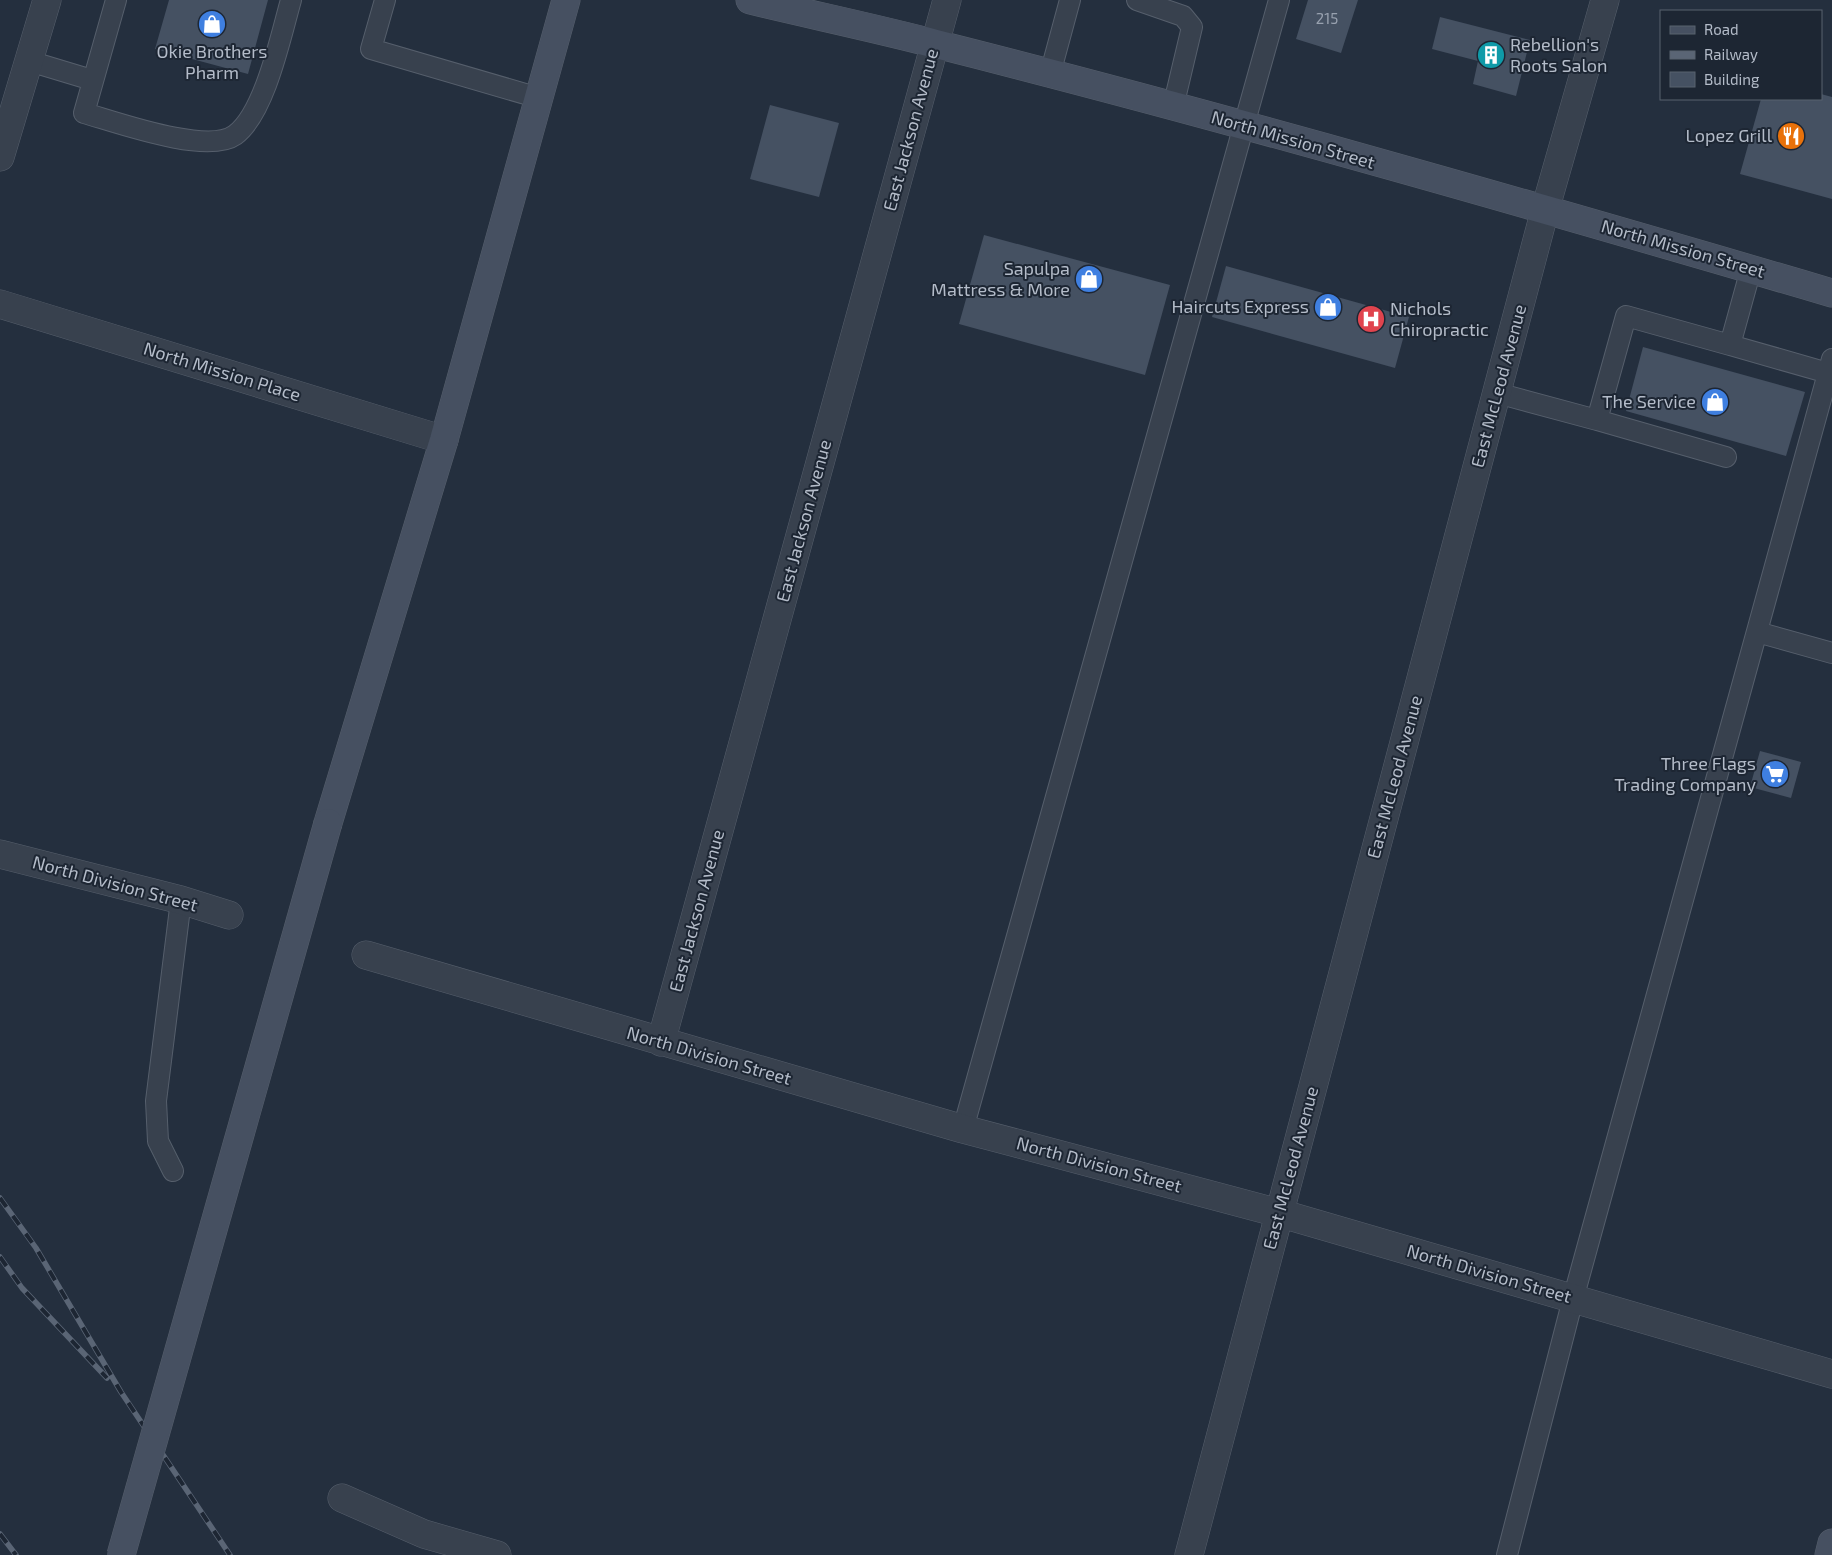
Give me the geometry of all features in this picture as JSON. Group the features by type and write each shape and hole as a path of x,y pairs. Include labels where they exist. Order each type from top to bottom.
{"street":[{"path":"0,157 47,0"},
{"path":"121,1555 328,823 444,440 566,0"},
{"name":"North Mission Street","path":"750,0 935,43 1244,126 1832,293"},
{"name":"East Jackson Avenue","path":"661,1042 947,0"},
{"name":"East McLeod Avenue","path":"1189,1555 1545,210 1605,0"},
{"name":"North Mission Place","path":"0,304 444,440"},
{"name":"North Division Street","path":"0,854 181,900 229,915"},
{"name":"North Division Street","path":"366,955 963,1129 1279,1213 1832,1374"},
{"path":"342,1498 424,1534 497,1555"},
{"path":"1829,1555 1832,1543"}],"lane":[{"path":"116,0 84,113 178,139 214,142 234,136 246,122 269,78 291,0"},
{"path":"385,0 371,49 539,98"},
{"path":"1050,74 1070,0"},
{"path":"1137,0 1183,16 1192,27 1173,107"},
{"path":"963,1129 1279,0"},
{"path":"29,61 92,80"},
{"path":"1730,345 1751,269"},
{"path":"1507,1555 1573,1299 1830,366 1730,345 1626,316 1597,420"},
{"path":"1497,393 1726,457"},
{"path":"1757,632 1832,653"},
{"path":"173,1171 158,1141 156,1100 181,900"}],"building":[{"name":"Okie Brothers Pharm","path":"169,0 268,0 248,74 155,49"},
{"path":"1308,0 1358,0 1341,53 1296,39"},
{"name":"Rebellion's Roots Salon","path":"1440,17 1530,40 1516,96 1473,84 1478,61 1432,49"},
{"name":"Lopez Grill","path":"1822,94 1832,97 1832,199 1740,174 1761,100 1822,100"},
{"path":"770,105 839,123 819,197 750,179"},
{"path":"984,235 1170,285 1145,375 959,324"},
{"path":"1226,266 1409,317 1395,368 1212,317"},
{"name":"The Service","path":"1643,347 1805,392 1786,456 1626,411"},
{"name":"Three Flags Trading Company","path":"1760,751 1801,762 1791,798 1750,787"}],"railway":[{"path":"0,1198 36,1248 121,1392 230,1555"},
{"path":"0,1257 22,1288 107,1378"},
{"path":"0,1534 16,1555"}],"place":[{"name":"Okie Brothers Pharm","path":"212,24"},
{"name":"Rebellion's Roots Salon","path":"1491,55"},
{"name":"Lopez Grill","path":"1791,136"},
{"name":"Sapulpa Mattress & More","path":"1089,279"},
{"name":"Haircuts Express","path":"1328,307"},
{"name":"Nichols Chiropractic","path":"1371,319"},
{"name":"The Service","path":"1715,402"},
{"name":"Three Flags Trading Company","path":"1775,774"}]}
